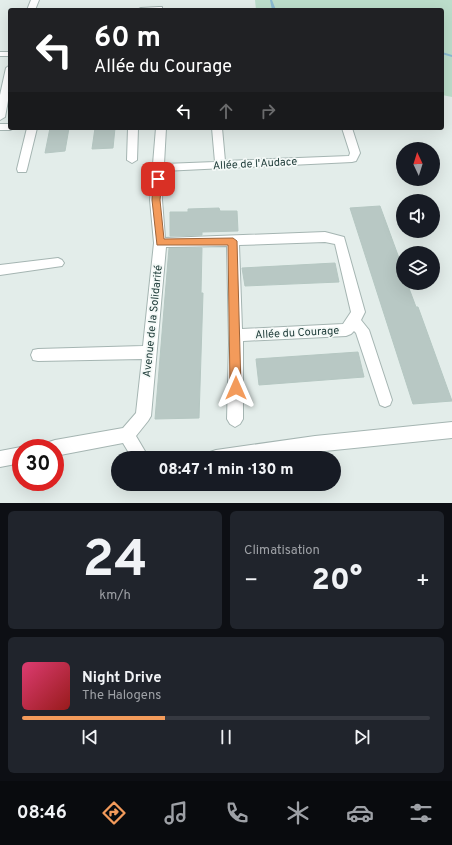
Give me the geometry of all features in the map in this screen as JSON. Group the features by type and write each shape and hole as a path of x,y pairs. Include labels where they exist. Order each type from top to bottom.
{"street":[{"path":"0,117 7,74"},
{"path":"22,169 32,130"},
{"path":"132,160 133,130"},
{"name":"Avenue de la Solidarité","path":"127,435 143,416 149,352 153,329 160,242 156,200 161,130"},
{"path":"217,130 220,165"},
{"name":"Allée de l'Audace","path":"158,168 352,159 355,153 348,130"},
{"name":"Allée du Courage","path":"160,242 233,241 325,237 340,240 358,312 354,321 346,330 235,335"},
{"path":"233,241 235,419"},
{"path":"0,270 58,263"},
{"name":"Allée du Courage","path":"354,321 362,330 385,400"},
{"path":"38,355 149,352"},
{"path":"266,451 315,444 452,430"},
{"path":"64,446 127,435 137,451"},
{"path":"0,459 12,457"}],"green space":[{"path":"255,0 452,0 452,97 444,95 444,8 256,8"}],"building":[{"path":"50,130 69,130 65,151 45,153"},
{"path":"95,130 115,130 113,148 92,149"},
{"path":"380,206 396,250 396,290 410,290 416,307 418,307 452,401 413,404 350,208"},
{"path":"219,208 220,211 237,211 238,231 202,232 202,235 170,236 170,212 188,212 188,209"},
{"path":"169,248 202,248 201,293 203,293 199,418 155,419"},
{"path":"335,263 339,282 245,286 242,268"},
{"path":"358,352 364,377 259,385 256,359"}],"waterway":[{"path":"271,0 273,8"},
{"path":"444,54 452,56"}],"route":[{"path":"158,179 156,200 160,242 233,241 236,388"}]}
